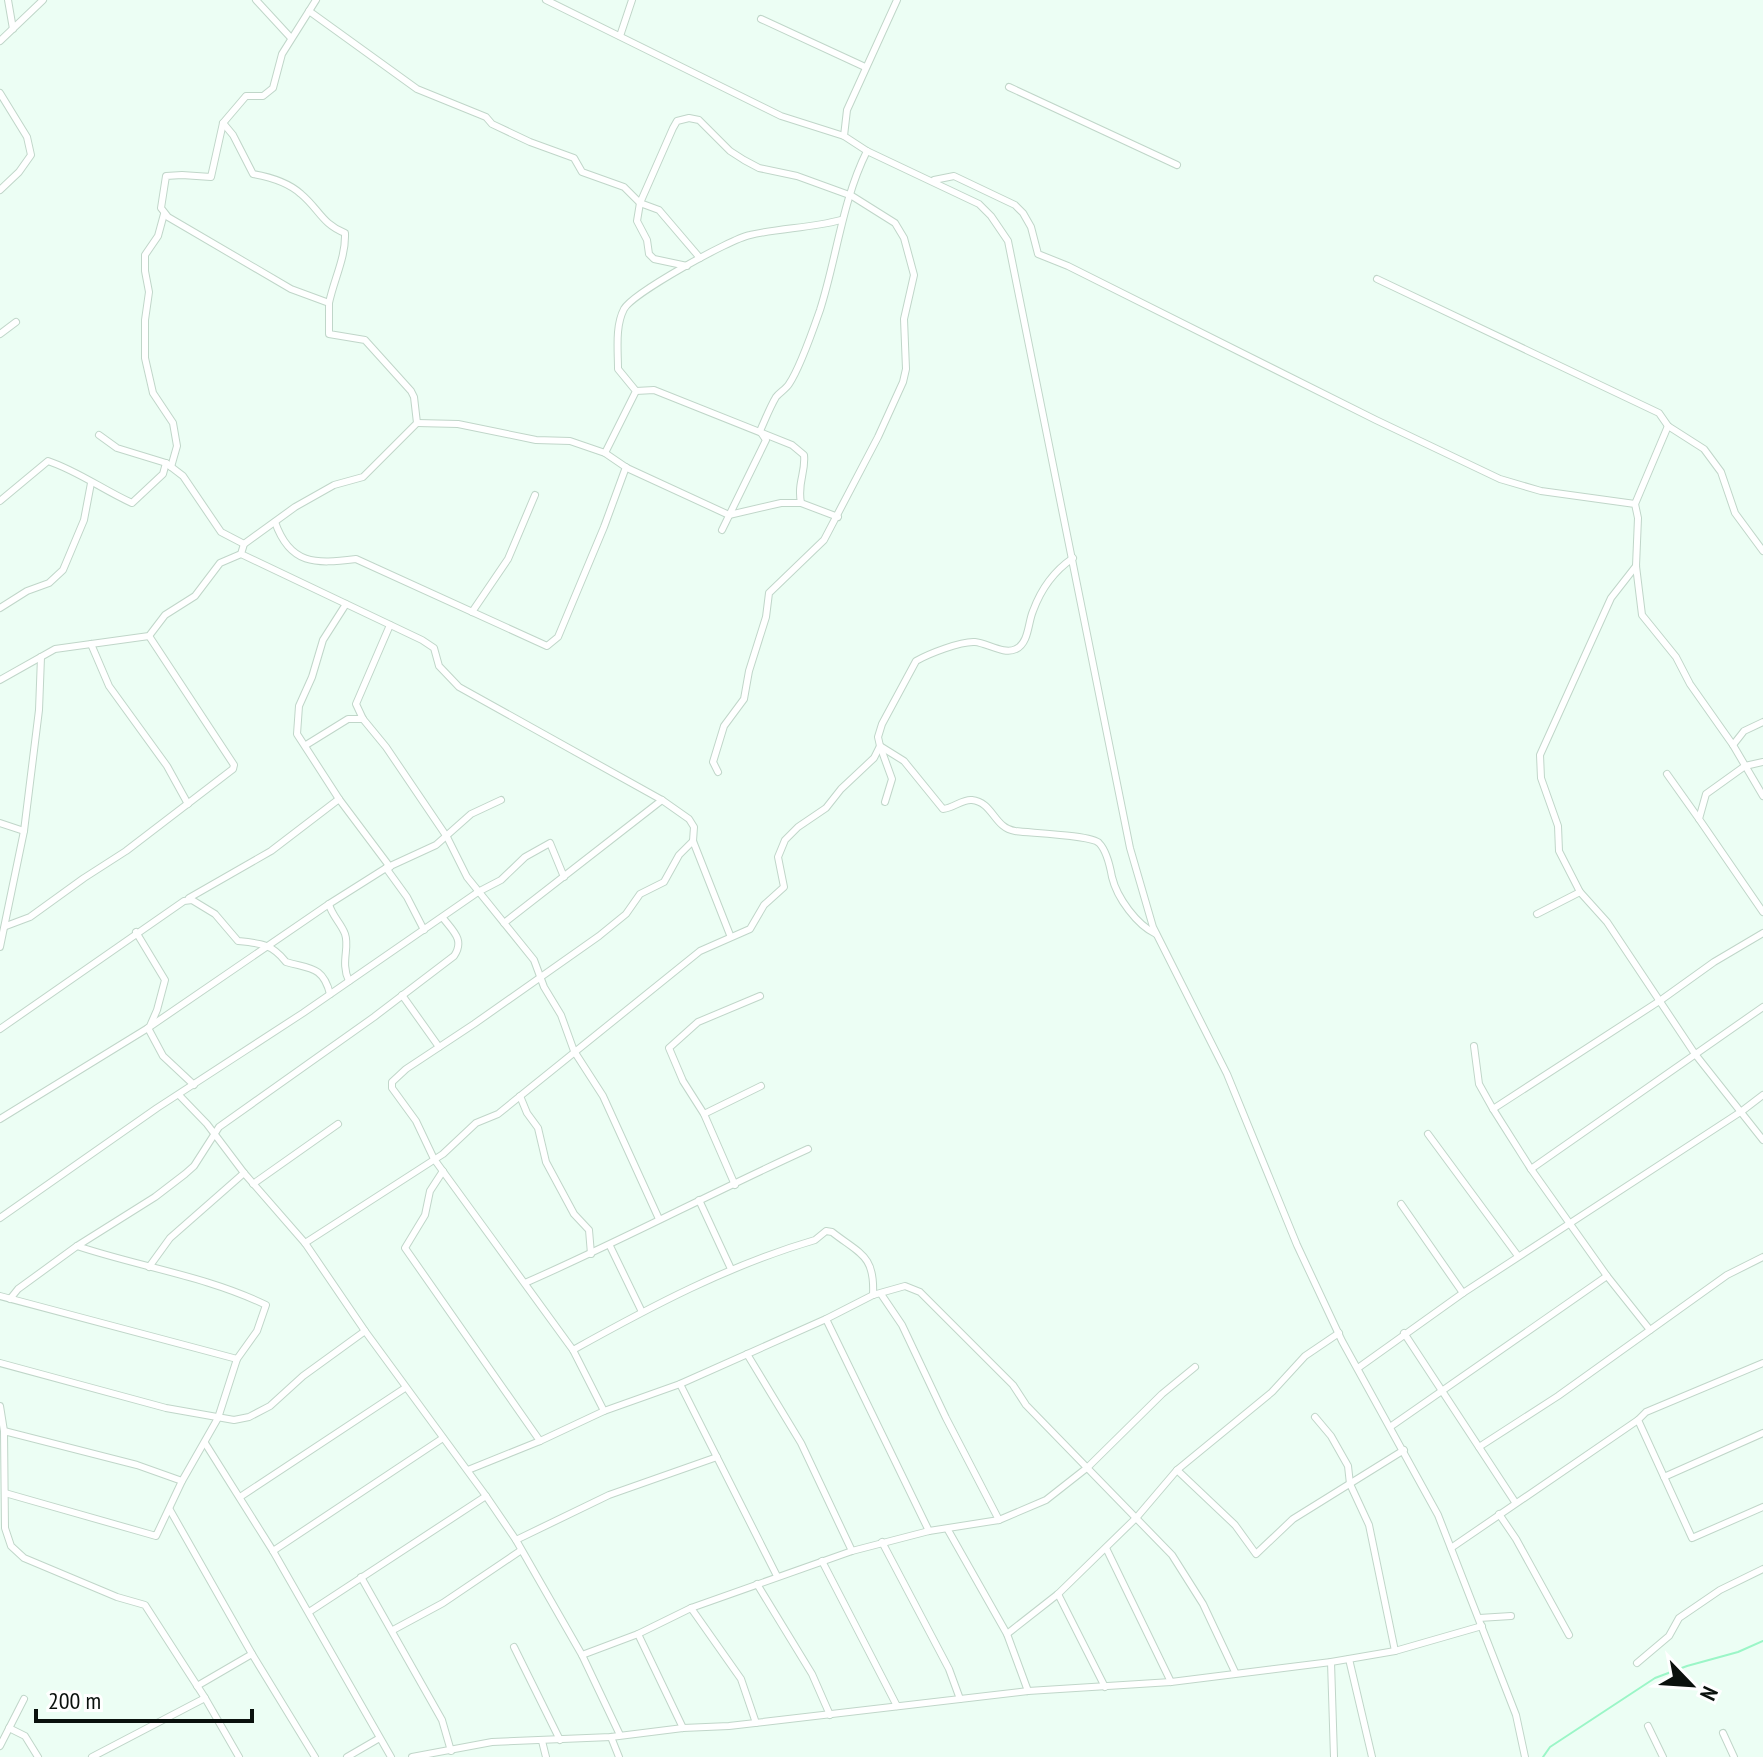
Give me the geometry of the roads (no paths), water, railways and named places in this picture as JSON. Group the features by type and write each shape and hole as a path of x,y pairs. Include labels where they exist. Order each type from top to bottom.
{"street":[{"path":"8,0 13,29"},
{"path":"0,41 43,0"},
{"path":"256,0 291,38"},
{"path":"316,0 282,54 273,88 263,96 246,96 223,123 211,177 166,176 161,208 164,214 291,289 329,303"},
{"path":"546,0 781,116 844,136 867,151 934,180 979,204 1008,241 1130,848 1156,934 1227,1074 1288,1224 1339,1333 1438,1515 1516,1715 1525,1757"},
{"path":"620,36 632,0"},
{"path":"844,136 847,110 897,0"},
{"path":"309,11 417,89 482,118 486,117 492,124 530,142 574,158 582,172 624,187 640,203 659,210 700,258"},
{"path":"761,19 865,67"},
{"path":"1009,87 1177,165"},
{"path":"0,93 27,137 31,155 0,190"},
{"path":"0,115 8,106"},
{"path":"687,266 654,259 649,254 647,240 637,221 640,203 677,121 689,118 699,120 730,151 759,168 797,176 852,196 895,223 904,238 914,275 904,319 906,369 903,382 824,540 769,593 766,617 749,671 744,699 724,726 713,762 718,772"},
{"path":"223,123 233,135 253,174 273,178 300,192 329,227 345,233 346,251 334,279 329,303 329,334 365,340 411,391 417,423"},
{"path":"574,158 582,150"},
{"path":"760,431 777,397 789,385 819,311 833,264 841,220 867,151"},
{"path":"934,180 954,176 1015,205 1027,220 1034,246 1043,257 1068,266 1500,479 1541,491 1635,504"},
{"path":"0,501 48,461 70,469 132,503 163,474 177,446 173,423 153,393 145,358 149,292 145,255 158,236 164,214"},
{"path":"636,391 618,369 617,346 622,313 629,302 700,258 748,235 812,228 841,220"},
{"path":"1377,279 1659,413 1668,426 1704,449 1721,472 1735,513 1763,551"},
{"path":"0,334 16,322"},
{"path":"636,391 654,390 792,445 804,455 805,465 798,486 801,503"},
{"path":"605,453 636,391"},
{"path":"241,554 244,544 295,507 334,485 363,477 417,423 458,424 536,440 570,441 605,453 626,467 729,515 781,503 801,503 838,517"},
{"path":"1668,426 1635,504 1638,518 1636,566 1642,615 1676,657 1690,684 1733,745 1763,796"},
{"path":"722,530 766,440 760,431"},
{"path":"99,435 117,448 168,465 183,476 221,532 244,544"},
{"path":"275,522 282,544 302,557 323,563 356,559 547,646 558,637 626,467"},
{"path":"0,608 27,591 49,583 63,570 84,520 91,483"},
{"path":"472,612 508,559 535,495"},
{"path":"0,680 55,649 149,636 165,615 195,596 220,563 241,554 434,648 439,666 449,680 475,698 662,800 689,819 694,827 693,841 730,935"},
{"path":"885,802 892,779 878,737 916,661 967,642 1011,651 1019,649 1045,587 1059,567 1073,558"},
{"path":"1636,566 1611,598 1540,755 1541,778 1558,826 1562,860 1580,892 1607,922 1695,1054 1763,1140"},
{"path":"346,604 323,640 299,706 297,734 388,867 424,930"},
{"path":"390,625 356,704 363,719 386,747 447,837 478,892 527,948 561,1015 574,1051 603,1096 659,1219"},
{"path":"6,926 30,917 126,851 231,772 234,765 149,636"},
{"path":"91,644 109,686 167,766 188,804"},
{"path":"0,947 24,831 37,724 41,657"},
{"path":"306,745 348,719 363,719"},
{"path":"1733,745 1744,731 1763,722"},
{"path":"880,746 904,761 943,809 972,800 985,805 1000,825 1013,831 1091,837 1098,841 1105,852 1112,879 1132,915 1156,934"},
{"path":"305,1243 434,1159 476,1123 498,1114 700,951 730,935 750,929 764,905 784,887 778,857 788,835 826,808 874,758 880,746"},
{"path":"1699,819 1706,794 1745,766 1763,762"},
{"path":"1667,774 1763,912"},
{"path":"0,1029 136,932 271,851 339,799"},
{"path":"0,1119 148,1028 329,904 388,867 447,837 471,814 501,800"},
{"path":"504,923 662,800"},
{"path":"0,823 24,831"},
{"path":"604,1411 573,1350 434,1159 416,1121 392,1088 392,1082 626,914 640,894 664,882 679,855 693,841"},
{"path":"0,1218 157,1108 478,892 501,880 525,857 550,843 564,877"},
{"path":"1537,914 1580,892"},
{"path":"184,901 200,903 215,914 238,941 267,944 286,962 303,964 325,977 330,994"},
{"path":"329,904 346,936 343,966 349,981"},
{"path":"0,908 9,912"},
{"path":"10,1299 18,1289 77,1246 155,1197 185,1174 194,1166 214,1133 228,1120 454,956 460,948 460,940 443,918"},
{"path":"136,932 165,980 157,1010 148,1028"},
{"path":"1493,1109 1714,962 1763,933"},
{"path":"402,995 439,1047"},
{"path":"735,1185 704,1114 683,1081 669,1048 698,1022 760,996"},
{"path":"1531,1169 1763,1007"},
{"path":"148,1028 163,1056 194,1085"},
{"path":"1474,1046 1479,1084 1493,1109 1531,1169 1607,1276 1650,1330"},
{"path":"704,1114 761,1086"},
{"path":"179,1095 305,1243 405,1388 486,1496 516,1540 582,1655 620,1735"},
{"path":"1358,1368 1463,1293 1763,1095"},
{"path":"520,1096 538,1128 546,1162 574,1214 589,1230 591,1254"},
{"path":"253,1184 338,1124"},
{"path":"1428,1134 1518,1256"},
{"path":"525,1283 610,1246 659,1219 808,1149"},
{"path":"443,1171 430,1191 425,1215 405,1248 540,1441"},
{"path":"149,1267 170,1238 244,1173"},
{"path":"699,1200 731,1269"},
{"path":"1401,1204 1463,1293"},
{"path":"573,1350 731,1269 815,1240 826,1231 832,1232 865,1257 872,1267 877,1294 902,1325 999,1520"},
{"path":"5,1493 156,1536 182,1481 218,1418 237,1359 257,1331 266,1305 216,1285 77,1246"},
{"path":"610,1246 642,1312"},
{"path":"1479,1447 1558,1396 1727,1275 1763,1257"},
{"path":"1390,1427 1607,1276"},
{"path":"468,1470 604,1411 680,1384 877,1294 905,1286 920,1292 1013,1385 1026,1405 1172,1555 1203,1604 1235,1672"},
{"path":"0,1296 237,1359"},
{"path":"826,1319 929,1531"},
{"path":"0,1363 166,1408 234,1420 249,1417 270,1406 303,1376 365,1331"},
{"path":"1007,1634 1058,1594 1106,1548 1177,1470 1272,1392 1305,1356 1339,1333"},
{"path":"1404,1333 1515,1502"},
{"path":"747,1354 801,1443 852,1551"},
{"path":"1451,1548 1646,1412 1763,1363"},
{"path":"582,1655 638,1634 691,1608 777,1576 882,1542 999,1520 1046,1500 1088,1467 1162,1394 1195,1367"},
{"path":"680,1384 777,1576"},
{"path":"240,1497 405,1388"},
{"path":"0,1406 4,1431 5,1528 11,1546 24,1558 117,1597 145,1605 205,1698 235,1756"},
{"path":"1315,1417 1331,1436 1348,1466 1350,1484 1369,1525 1395,1651"},
{"path":"1638,1420 1692,1538 1763,1507"},
{"path":"4,1431 137,1465 182,1481"},
{"path":"1664,1477 1763,1433"},
{"path":"273,1551 443,1438"},
{"path":"205,1443 273,1551 391,1757"},
{"path":"1177,1470 1235,1525 1256,1554 1293,1519 1404,1450"},
{"path":"516,1540 609,1495 717,1457"},
{"path":"309,1612 486,1496"},
{"path":"170,1510 315,1757"},
{"path":"1499,1514 1569,1635"},
{"path":"948,1530 1007,1634 1028,1691"},
{"path":"882,1542 949,1669 960,1699"},
{"path":"1106,1548 1171,1682"},
{"path":"393,1630 443,1603 520,1551"},
{"path":"822,1561 897,1706"},
{"path":"1637,1663 1669,1636 1679,1618 1720,1590 1763,1569"},
{"path":"361,1577 442,1720 451,1751"},
{"path":"757,1584 812,1674 830,1715"},
{"path":"1058,1594 1105,1687"},
{"path":"691,1608 741,1679 756,1723"},
{"path":"1479,1618 1511,1616"},
{"path":"412,1757 492,1742 611,1737 1028,1691 1171,1682 1395,1651 1482,1626"},
{"path":"638,1634 683,1728"},
{"path":"514,1647 560,1740"},
{"path":"197,1686 252,1654"},
{"path":"1349,1659 1372,1757"},
{"path":"1331,1662 1334,1757"},
{"path":"92,1757 205,1698"},
{"path":"0,1746 24,1699"},
{"path":"1648,1726 1663,1757"},
{"path":"9,1728 25,1736 38,1757"},
{"path":"1723,1733 1734,1757"},
{"path":"611,1737 619,1757"},
{"path":"347,1757 378,1739"},
{"path":"542,1741 546,1757"}],"waterway":[{"path":"1543,1757 1550,1747 1655,1678 1763,1641"}]}
